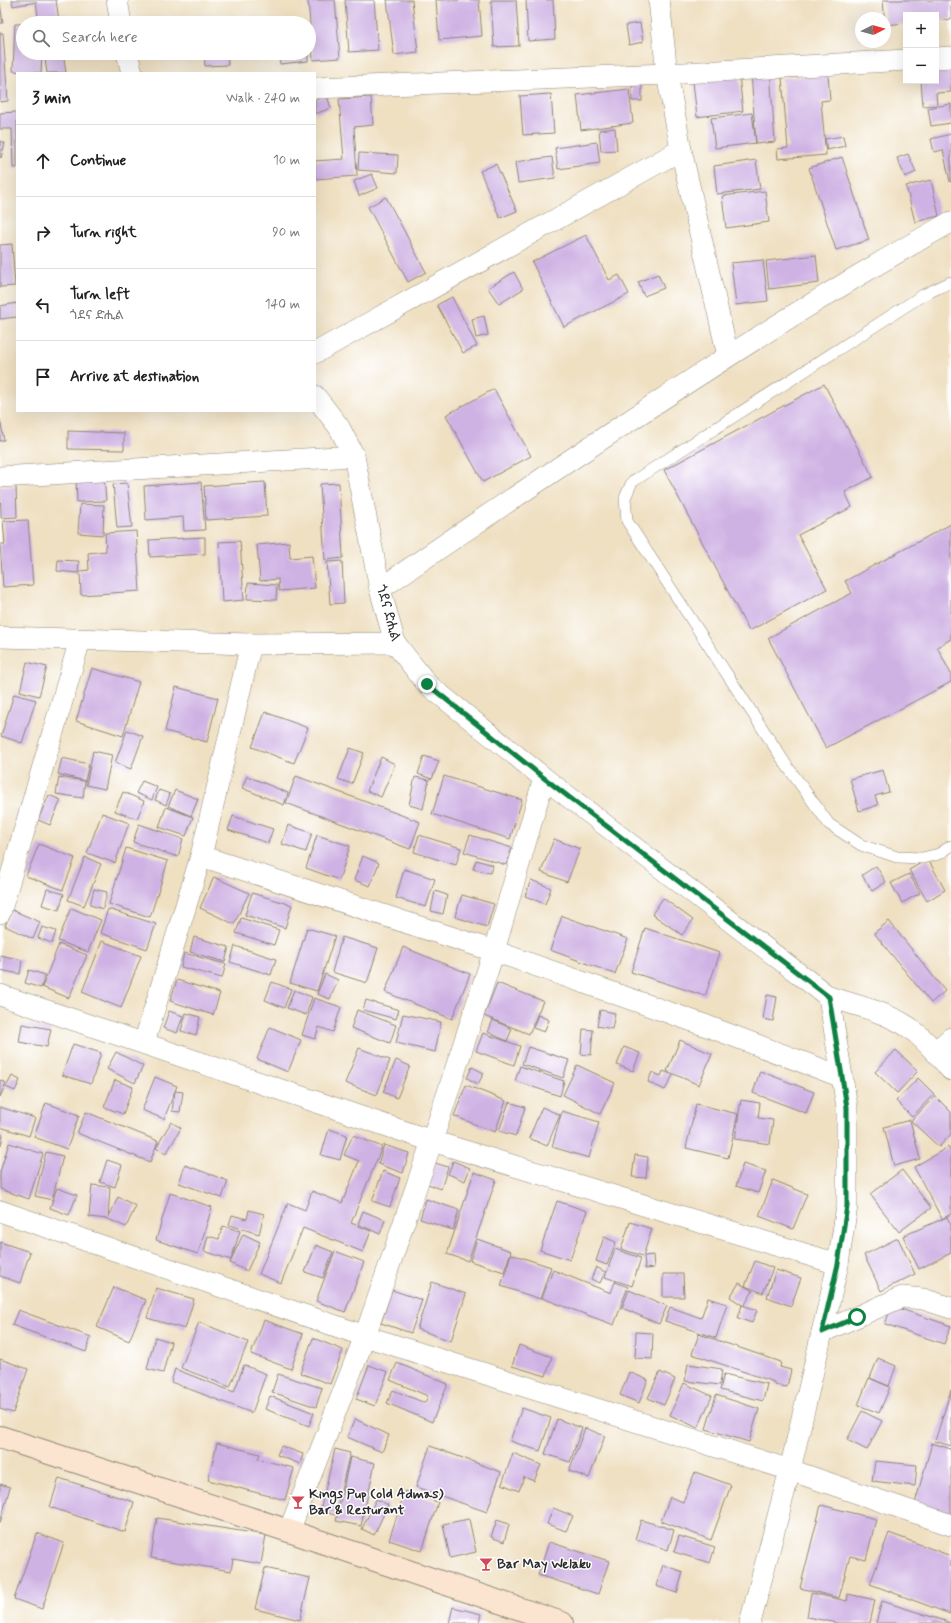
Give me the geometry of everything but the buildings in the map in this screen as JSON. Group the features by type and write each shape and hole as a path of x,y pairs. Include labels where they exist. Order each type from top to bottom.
{"main road":[{"path":"0,1437 289,1531 562,1623"}],"street":[{"path":"117,0 120,16"},
{"path":"659,0 668,74 681,150 728,356"},
{"path":"939,58 951,57"},
{"path":"129,60 132,72"},
{"path":"316,88 668,74 903,60"},
{"path":"316,352 681,150"},
{"path":"380,589 471,525 728,356 904,248 951,222"},
{"name":"ጎደና ድሒል","path":"316,397 339,427 354,456 380,589 394,643 427,684 544,778 829,997 878,1012 910,1028 951,1070"},
{"path":"0,477 354,456"},
{"path":"0,637 251,644 394,643"},
{"path":"0,913 80,640"},
{"path":"144,1043 201,856 251,644"},
{"path":"289,1531 365,1336 432,1141 494,951 544,778"},
{"path":"201,856 494,951 706,1026 842,1077"},
{"path":"0,995 432,1141 838,1264"},
{"path":"750,1623 790,1470 838,1264 847,1206 847,1107 829,997"},
{"path":"935,1052 951,1038"},
{"path":"0,1211 365,1336 790,1470 951,1525"},
{"path":"822,1332 902,1297 923,1299 951,1308"}],"lane":[{"path":"951,282 923,295 632,482 625,498 627,521 786,766 829,824 861,845 897,857 922,858 939,854 951,846"}],"place":[{"name":"Kings Pup (old Admas) Bar & Resturant","path":"298,1502"},
{"name":"Bar May Welaku","path":"486,1564"}],"route":[{"path":"427,684 544,778 829,997 847,1107 847,1206 838,1264 822,1332 857,1317"}]}
